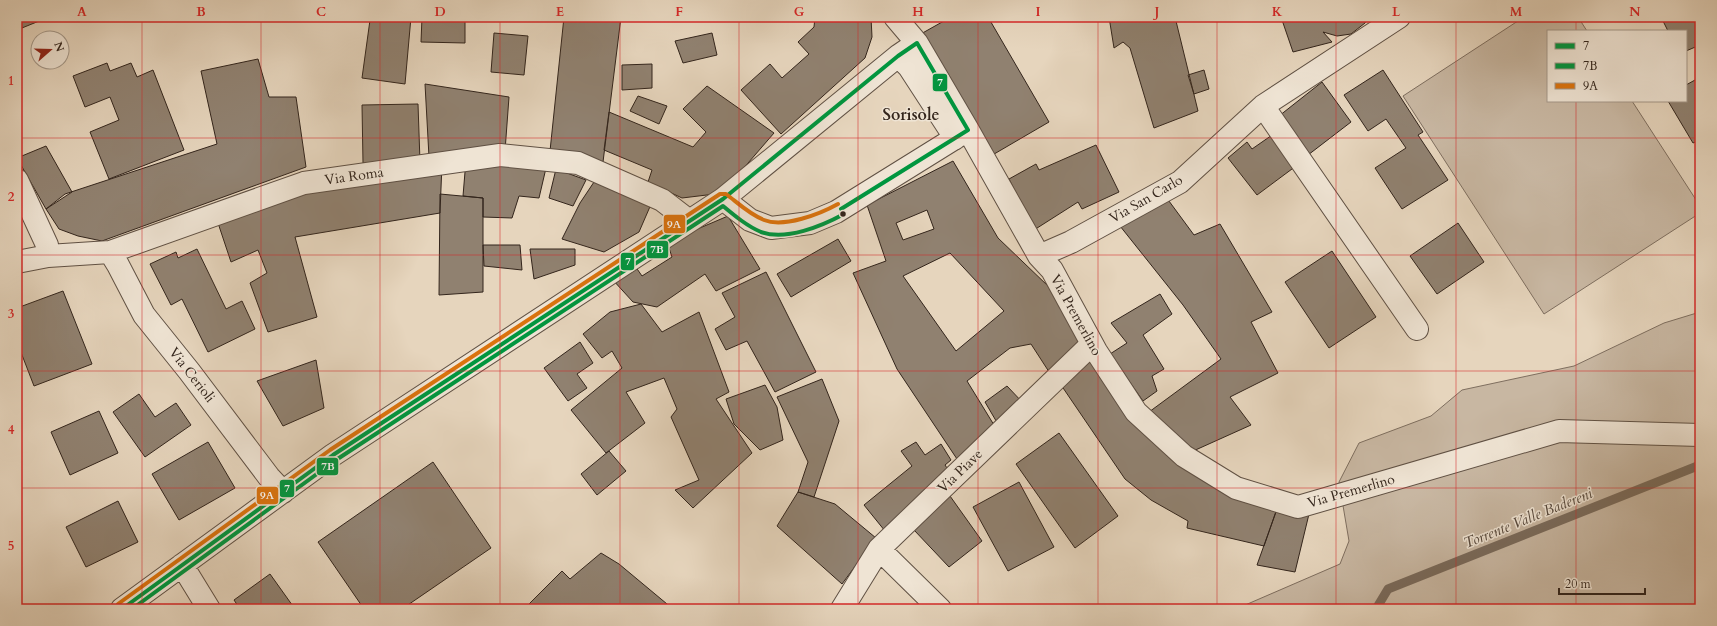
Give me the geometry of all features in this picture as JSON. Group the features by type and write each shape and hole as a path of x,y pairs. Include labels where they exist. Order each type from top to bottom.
{"street":[{"path":"895,17 916,43 961,134 1039,256"},
{"name":"Via San Carlo","path":"1039,256 1071,242 1180,182 1263,106 1399,17"},
{"path":"122,609 333,455 688,220 723,199 898,56 916,43"},
{"path":"898,56 909,67 950,130 961,134"},
{"path":"1263,106 1416,329"},
{"path":"723,199 750,220 771,228 810,223 836,212 961,134"},
{"name":"Via Roma","path":"17,262 48,256 110,252 304,183 500,155 578,163 662,200 688,220"},
{"path":"17,180 47,245 48,256"},
{"name":"Via Cerioli","path":"110,252 144,315 189,371 269,477 283,492"},
{"name":"Via Premerlino","path":"1039,256 1052,270 1092,344 1136,412 1184,456 1236,488 1298,507 1560,431 1700,435"},
{"name":"Via Piave","path":"842,609 879,549 1092,344"},
{"path":"879,549 940,609"},
{"path":"182,565 210,609"}],"shaded area":[{"path":"1524,17 1578,17 1586,30 1547,30 1547,102 1633,102 1700,206 1700,213 1544,314 1403,96"},
{"path":"1700,312 1700,609 1236,609 1340,564 1349,541 1339,482 1359,443 1431,416 1462,390 1574,366 1664,323"}],"building":[{"path":"17,17 49,17 17,30"},
{"path":"364,17 411,17 405,84 362,78 370,20"},
{"path":"422,17 465,17 465,43 421,42"},
{"path":"564,17 621,17 603,162 550,151"},
{"path":"815,17 871,17 872,37 865,58 781,134 741,90 770,64 782,78 809,54 798,42 814,27"},
{"path":"951,17 988,17 1049,122 989,157 919,35"},
{"path":"1109,17 1175,17 1198,111 1154,128 1130,48 1123,42 1114,48"},
{"path":"1281,17 1368,17 1365,23 1351,34 1337,36 1323,32 1332,42 1293,52"},
{"path":"1661,17 1700,17 1700,45 1687,51 1687,30 1668,30"},
{"path":"494,33 528,36 524,75 491,72"},
{"path":"712,33 717,55 683,63 675,41"},
{"path":"258,59 269,97 296,97 306,167 102,241 78,236 59,229 46,209 65,194 217,144 201,71"},
{"path":"107,63 110,71 131,63 137,77 153,70 184,150 109,179 90,132 119,120 110,97 85,107 73,76"},
{"path":"652,64 652,88 622,90 622,65"},
{"path":"1204,70 1209,89 1194,94 1188,75"},
{"path":"1383,70 1423,132 1418,135 1448,180 1402,209 1375,168 1406,148 1386,119 1368,131 1344,95"},
{"path":"1695,80 1698,84 1700,83 1700,140 1693,143 1669,102 1687,102 1687,84"},
{"path":"1322,82 1351,122 1308,155 1279,116"},
{"path":"425,84 509,97 505,151 429,157"},
{"path":"707,86 774,133 742,170 715,194 682,198 648,182 652,170 604,150 609,112 693,147 706,132 683,109"},
{"path":"638,96 667,106 659,124 630,111"},
{"path":"418,104 420,162 363,163 362,105"},
{"path":"1275,133 1296,166 1257,195 1228,158 1247,142 1252,149"},
{"path":"1096,145 1119,192 1082,209 1078,202 1034,230 1009,179 1036,164 1039,170"},
{"path":"46,146 72,192 46,209 17,158"},
{"path":"466,160 546,168 539,198 519,196 512,218 483,217 483,198 463,196"},
{"path":"953,161 998,238 1048,286 1086,343 1053,378 1031,344 1010,348 967,381 994,425 957,459 897,369 853,273 886,261 867,205","holes":["927,210 934,229 903,240 896,223","950,253 1004,311 956,351 903,276"]},
{"path":"442,163 440,213 295,237 317,317 268,332 250,283 267,273 258,250 231,262 215,214"},
{"path":"556,169 586,180 573,206 549,198"},
{"path":"600,173 652,202 639,232 604,252 562,239 580,203"},
{"path":"440,194 483,198 483,292 439,295"},
{"path":"1166,197 1194,235 1220,224 1272,312 1251,322 1278,373 1230,397 1251,425 1191,452 1149,412 1221,359 1183,305 1120,226"},
{"path":"728,216 760,269 716,291 705,274 657,307 633,302 612,279 633,263 642,276 672,257 667,242"},
{"path":"1458,223 1484,262 1437,294 1410,256"},
{"path":"838,239 851,261 791,297 777,274"},
{"path":"483,245 520,245 522,270 484,266"},
{"path":"197,249 226,309 242,301 255,329 208,352 182,299 171,305 150,264 176,252 178,258"},
{"path":"530,249 575,249 575,265 534,279"},
{"path":"1332,251 1376,317 1329,348 1285,282"},
{"path":"766,272 816,372 775,392 747,341 726,350 715,329 735,317 722,293"},
{"path":"63,291 92,364 34,386 17,342 17,308"},
{"path":"1160,294 1172,314 1143,335 1164,369 1152,376 1157,391 1143,401 1110,354 1127,343 1111,323"},
{"path":"641,304 662,332 699,312 729,392 716,399 752,453 693,508 675,490 699,480 671,417 677,409 664,378 626,392 645,423 606,453 571,410 622,368 612,351 602,358 583,334 610,312"},
{"path":"580,342 593,363 577,374 587,388 568,401 544,368"},
{"path":"1096,351 1184,456 1278,506 1264,546 1187,528 1188,521 1151,500 1125,479 1059,382"},
{"path":"316,360 324,408 283,426 257,381"},
{"path":"822,379 839,421 814,497 798,492 808,462 777,397"},
{"path":"765,385 777,407 783,440 760,450 734,424 726,399"},
{"path":"1007,386 1024,404 1002,431 985,402"},
{"path":"139,394 155,417 176,403 191,425 145,457 113,412"},
{"path":"99,411 118,453 70,475 51,432"},
{"path":"1059,433 1118,516 1075,548 1016,464"},
{"path":"208,442 235,488 179,520 152,474"},
{"path":"916,442 925,455 941,444 951,460 945,465 949,471 885,531 864,505 912,466 901,451"},
{"path":"609,451 626,471 597,495 581,474"},
{"path":"433,462 491,548 402,609 364,609 318,542"},
{"path":"1019,482 1054,547 1008,571 973,507"},
{"path":"798,492 835,504 876,538 842,584 777,526"},
{"path":"950,496 982,541 949,567 914,530"},
{"path":"118,501 138,542 86,567 66,527"},
{"path":"1278,506 1309,514 1295,572 1257,565"},
{"path":"601,553 619,564 673,609 524,609 562,571 570,579"},
{"path":"270,574 295,609 240,609 234,600"}],"waterway":[{"name":"Torrente Valle Badereni","path":"1376,609 1388,589 1700,465"}],"transit line":[{"name":"7","path":"122,609 333,455 723,199 898,56 917,43 968,130 841,209"},
{"name":"9A","path":"118,604 330,450 720,194 726,194 753,215 772,222 802,219 822,212 838,204"},
{"name":"7B","path":"132,609 336,460 723,206 751,227 761,232 781,235 804,231 844,214"}],"district":[{"name":"Sorisole","path":"911,115"}]}
